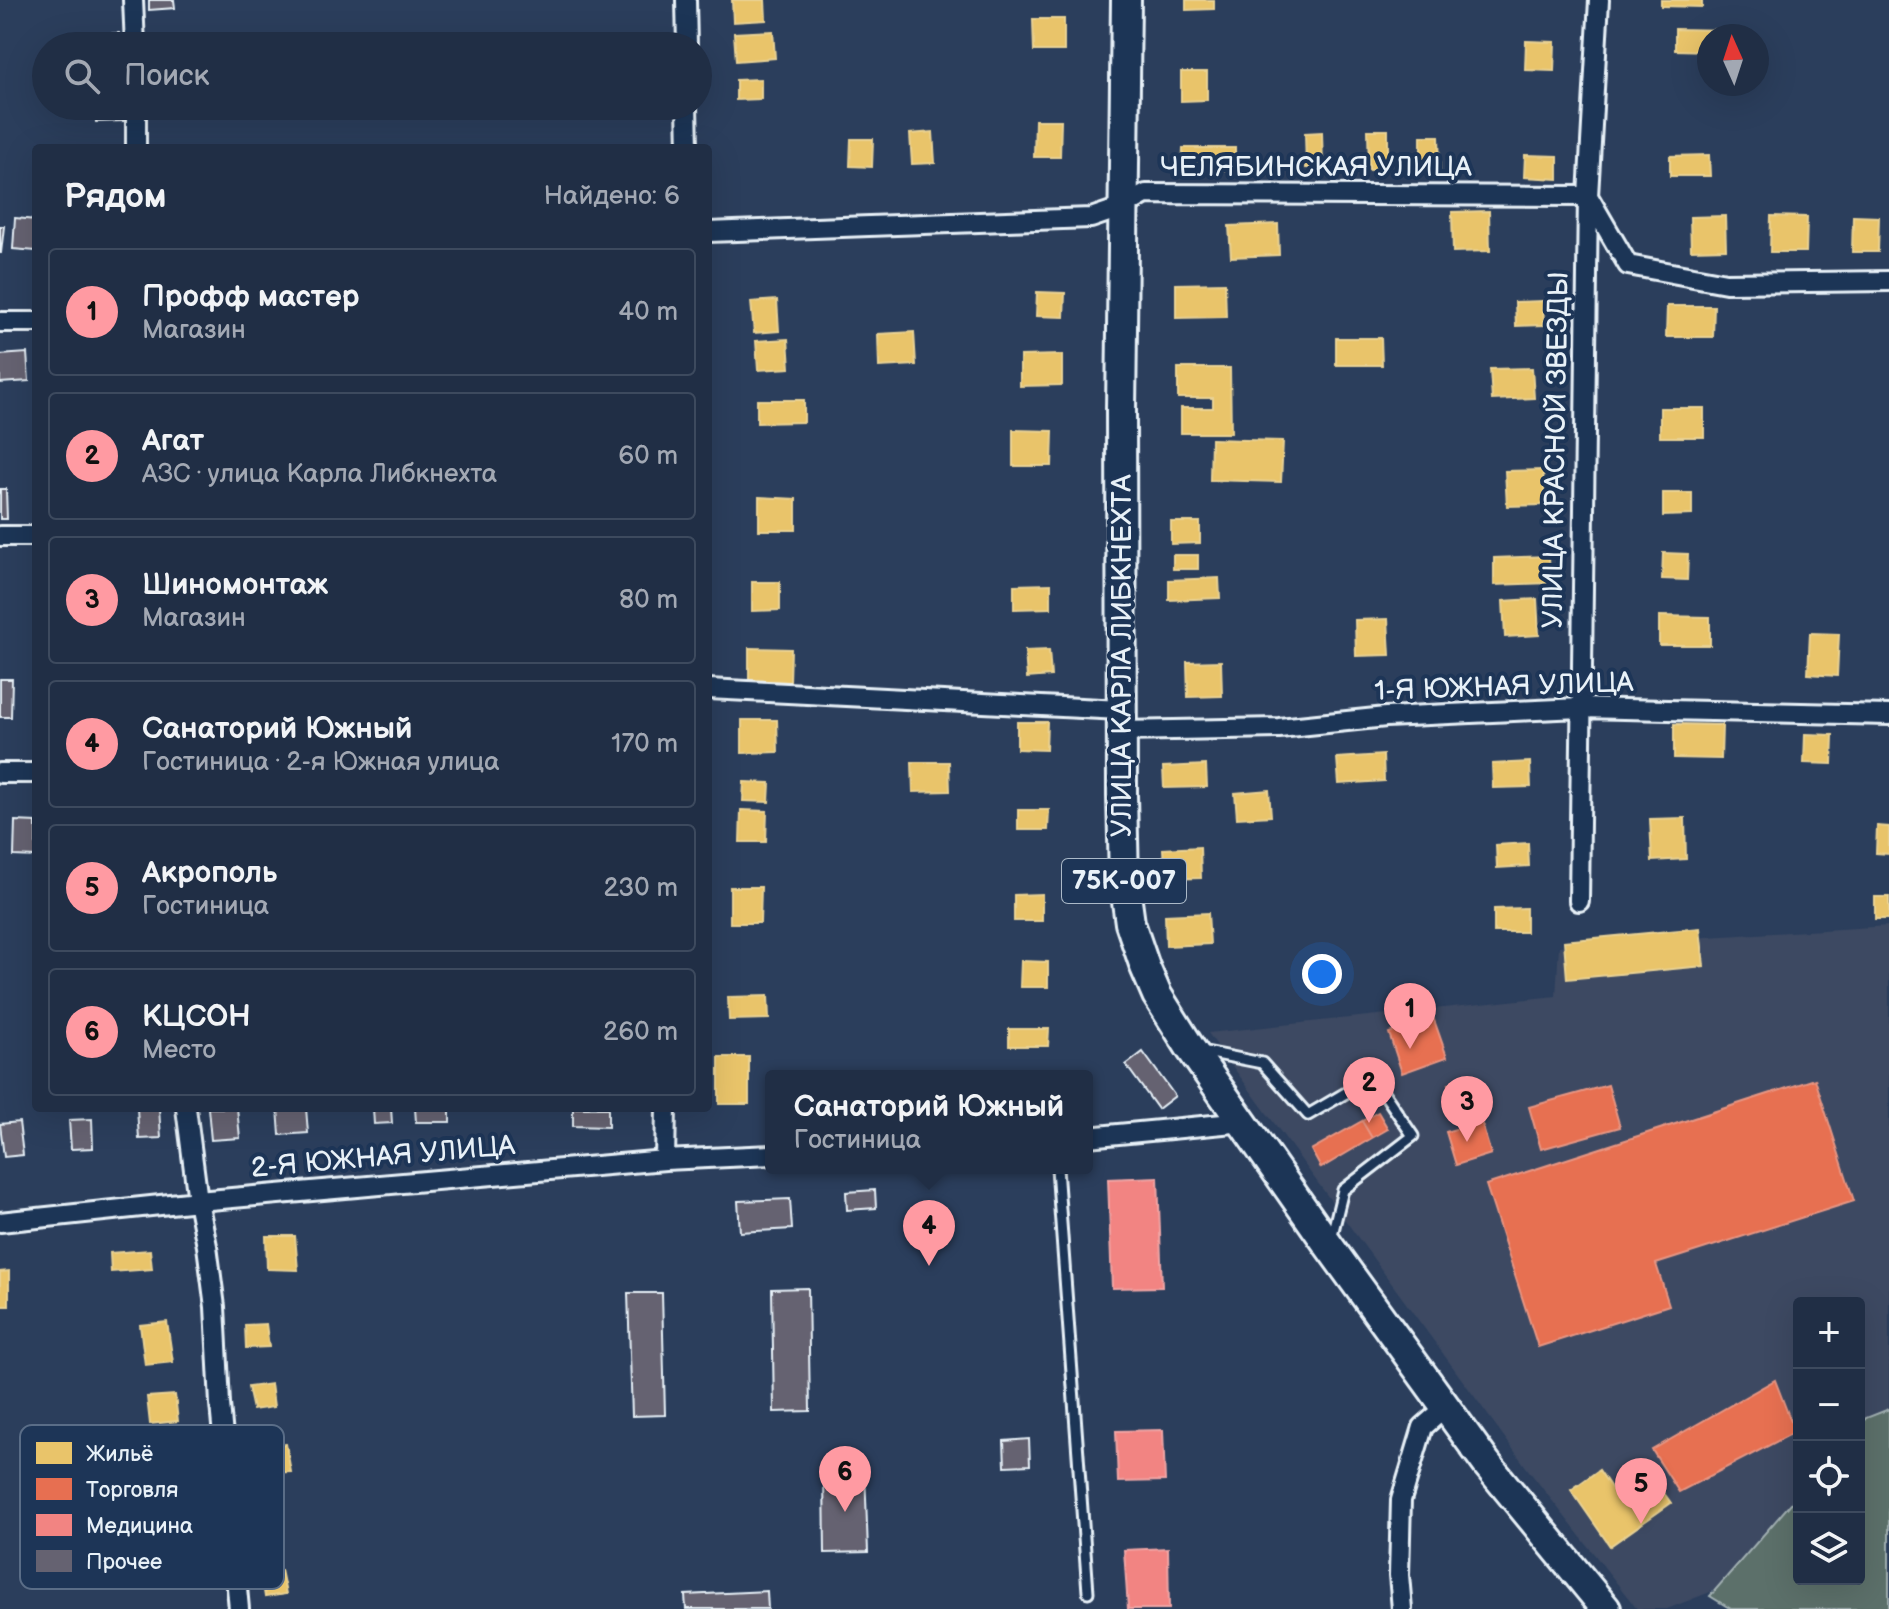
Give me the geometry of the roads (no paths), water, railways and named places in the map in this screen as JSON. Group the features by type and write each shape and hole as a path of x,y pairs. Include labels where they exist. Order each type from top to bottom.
{"main road":[{"name":"УЛИЦА КАРЛА ЛИБКНЕХТА","path":"1126,0 1121,720 1124,880 1130,923 1157,995 1191,1049 1487,1464 1606,1609"}],"street":[{"path":"133,0 134,32"},
{"path":"686,0 687,32"},
{"name":"УЛИЦА КРАСНОЙ ЗВЕЗДЫ","path":"1579,901 1588,196 1599,0"},
{"path":"136,120 136,144"},
{"path":"687,120 688,144"},
{"name":"ЧЕЛЯБИНСКАЯ УЛИЦА","path":"712,232 1091,218 1123,207 1146,194 1588,196"},
{"path":"1588,196 1628,265 1726,283 1889,281"},
{"path":"0,322 32,322"},
{"path":"0,536 32,536"},
{"name":"1-Я ЮЖНАЯ УЛИЦА","path":"712,689 1121,720 1279,728 1386,717 1580,708 1889,715"},
{"path":"0,773 32,773"},
{"path":"187,1112 215,1307 222,1425"},
{"path":"665,1160 666,1112"},
{"path":"1093,1136 1244,1122"},
{"name":"2-Я ЮЖНАЯ УЛИЦА","path":"0,1222 198,1201 665,1160 765,1155"},
{"path":"1402,1609 1399,1575 1401,1500 1423,1427 1446,1407"},
{"path":"237,1589 239,1609"}],"lane":[{"path":"1191,1049 1262,1063 1308,1115 1373,1077 1413,1136 1343,1190 1329,1246"},
{"path":"1057,1174 1088,1592"}],"place":[{"name":"Профф мастер","path":"1410,1049"},
{"name":"Агат","path":"1369,1123"},
{"name":"Шиномонтаж","path":"1467,1142"},
{"name":"Санаторий Южный","path":"929,1266"},
{"name":"КЦСОН","path":"845,1512"},
{"name":"Акрополь","path":"1641,1524"}]}
